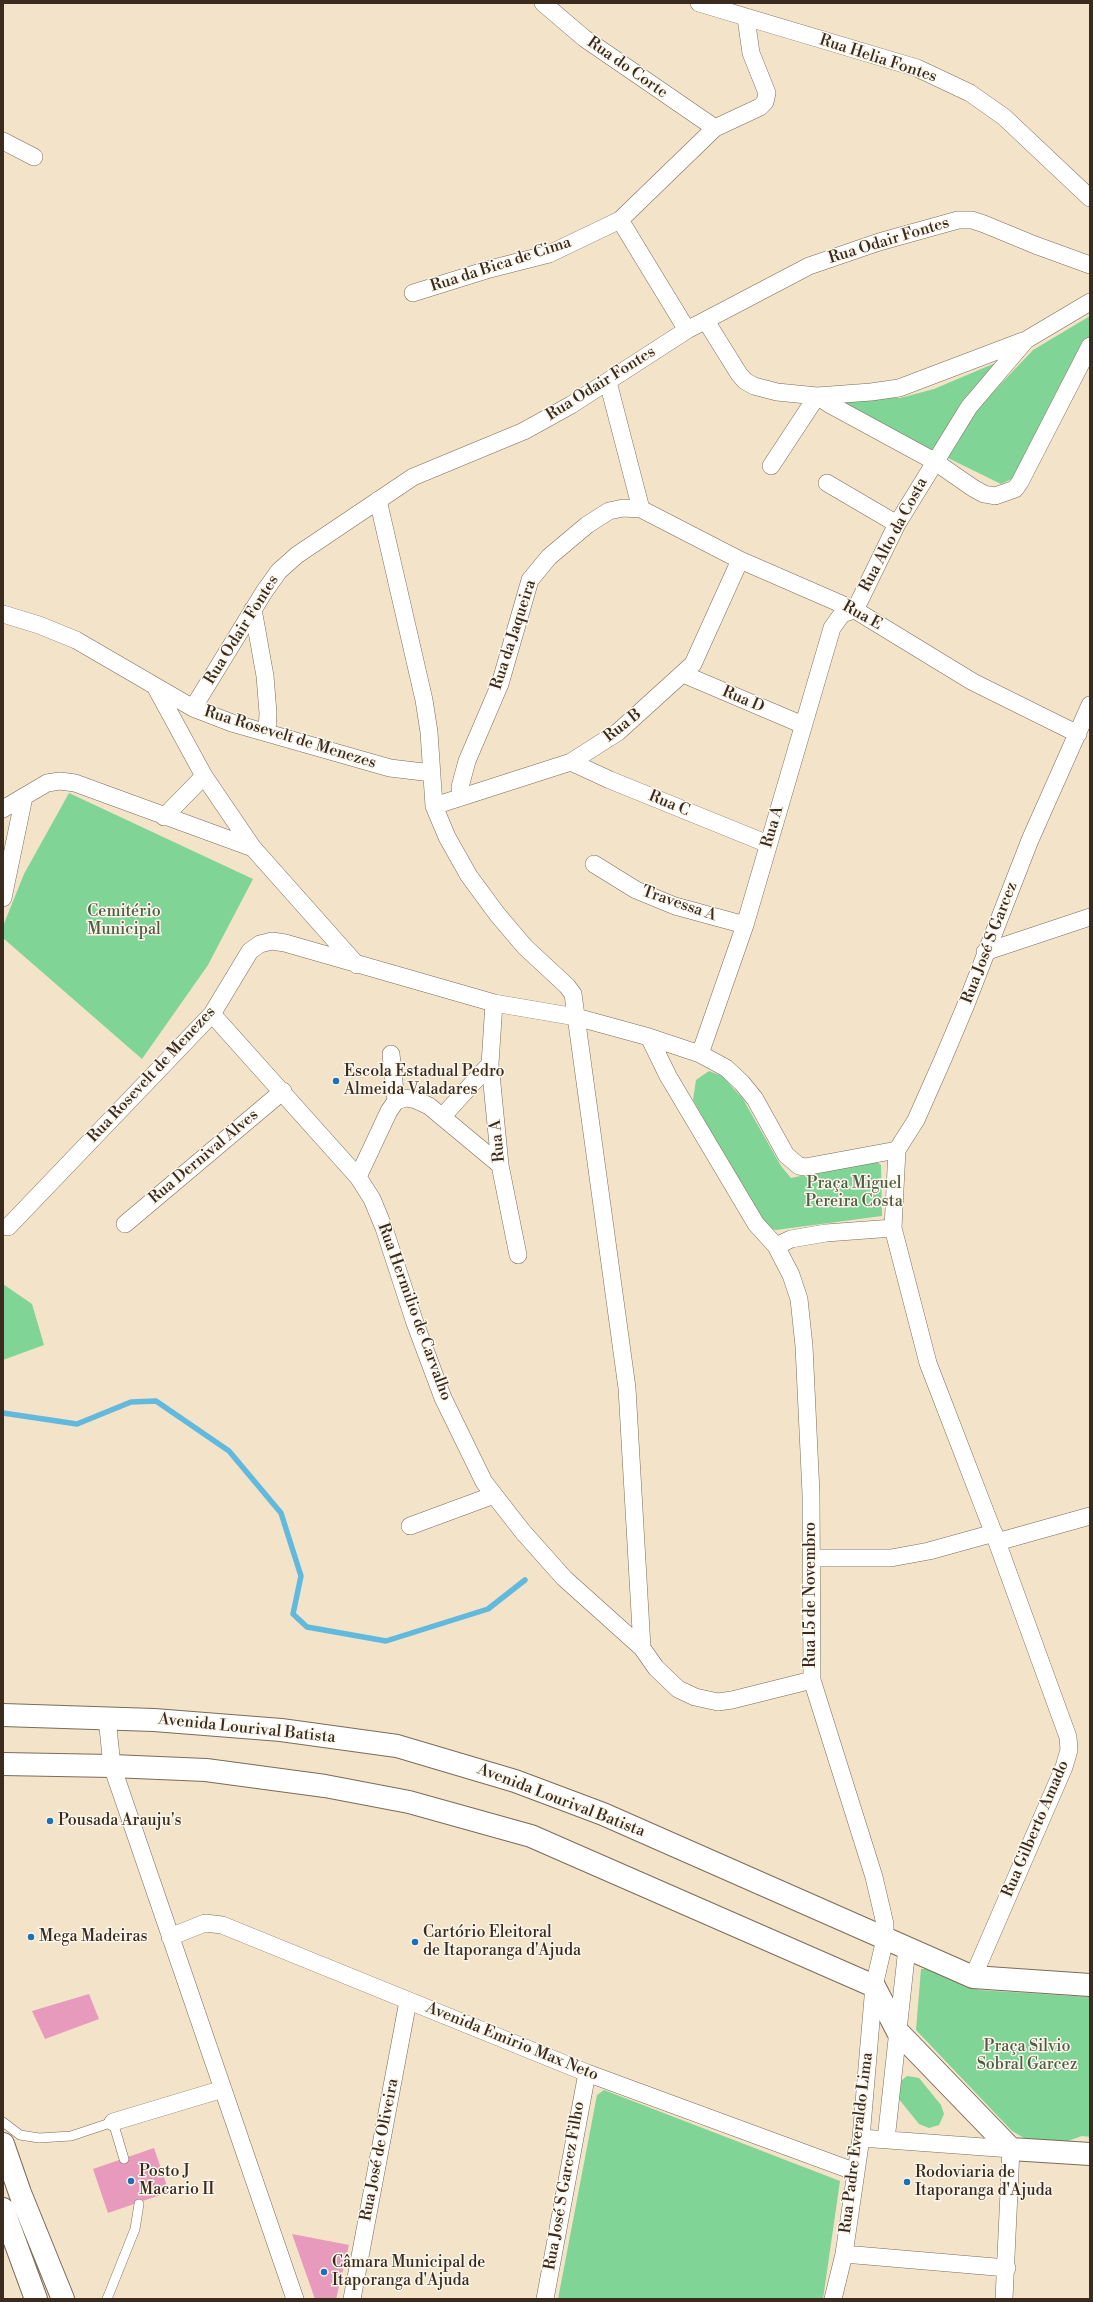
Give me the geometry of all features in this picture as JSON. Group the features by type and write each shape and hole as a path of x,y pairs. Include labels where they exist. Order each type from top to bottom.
{"main road":[{"name":"Avenida Lourival Batista","path":"3,1715 107,1718 282,1730 397,1746 515,1781 602,1814 885,1939"},
{"path":"3,1764 112,1766 206,1770 325,1786 409,1802 531,1836 874,1986 898,2032 1011,2149 1090,2154"},
{"path":"885,1939 973,1977 1090,1985"},
{"path":"3,2144 20,2193 63,2299"},
{"path":"3,2208 36,2299"}],"street":[{"name":"Rua do Corte","path":"543,3 584,38 715,128"},
{"name":"Rua Helia Fontes","path":"699,3 917,68 970,93 1004,117 1038,147 1081,192 1090,198"},
{"name":"Rua da Bica de Cima","path":"413,293 490,269 549,254 620,220 715,128 760,107 767,98 767,93 751,54 746,18"},
{"path":"3,141 34,157"},
{"path":"620,220 687,330"},
{"name":"Rua Odair Fontes","path":"193,708 253,608 279,571 297,555 413,477 524,431 608,382 687,330 809,266 879,242 958,220 972,220 984,224 1090,265"},
{"path":"706,320 739,374 745,381 754,386 777,392 817,396 900,388 1026,340 1090,302"},
{"name":"Rua Alto da Costa","path":"855,610 897,524 934,461 969,407 1026,340"},
{"path":"817,396 934,461 984,494 995,496 1015,489 1090,346"},
{"path":"608,382 641,509"},
{"path":"771,466 817,396"},
{"path":"826,483 897,524"},
{"path":"378,500 424,700 429,732 434,806 447,837 469,876 497,914 525,947 568,986 573,994 627,1388 642,1648"},
{"name":"Rua da Jaqueira","path":"461,797 460,787 466,761 500,684 530,580 548,557 587,525 609,511 623,508 641,509"},
{"name":"Rua E","path":"641,509 740,560 855,610 973,682 1078,734"},
{"name":"Rua B","path":"434,806 571,762 618,732 693,664 740,560"},
{"path":"253,608 264,676 268,713 267,733"},
{"name":"Rua A","path":"700,1054 745,925 832,628 842,614 855,610"},
{"name":"Rua Rosevelt de Menezes","path":"3,614 39,625 76,640 156,688 193,708 267,733 390,768 432,773"},
{"name":"Rua D","path":"682,674 803,726"},
{"path":"156,688 204,776 253,848 357,965"},
{"name":"Rua José S Garcez","path":"897,1150 916,1120 966,1007 985,952 1030,840 1090,705"},
{"name":"Rua C","path":"571,762 610,780 768,844"},
{"path":"164,817 204,776"},
{"path":"3,809 47,783 60,781 75,783 164,817 253,848"},
{"path":"3,898 7,856 24,797"},
{"name":"Travessa A","path":"594,864 636,890 675,906 745,925"},
{"path":"985,952 1090,917"},
{"name":"Rua Rosevelt de Menezes","path":"8,1227 212,1014 250,951 260,944 272,941 285,943 357,965 494,1003 576,1017 649,1037"},
{"name":"Rua A","path":"494,1003 490,1064 500,1165 518,1255"},
{"name":"Rua Hermilio de Carvalho","path":"212,1014 283,1091 358,1177 372,1199 384,1228 415,1323 443,1398 484,1482 523,1532 564,1578 642,1648 656,1668 678,1689 695,1697 718,1702 732,1700 812,1680"},
{"path":"649,1037 700,1054 726,1068 742,1083 755,1099 786,1155 799,1166 805,1167 897,1150 893,1228 826,1233 791,1239 776,1246 756,1224 668,1076 649,1037"},
{"path":"391,1054 396,1101"},
{"path":"442,1117 490,1064"},
{"name":"Rua Dernival Alves","path":"125,1224 283,1091"},
{"path":"358,1177 389,1111 396,1101 406,1098 416,1100 429,1106 500,1165"},
{"name":"Rua Gilberto Amado","path":"893,1228 928,1363 995,1538 1068,1737 1069,1750 1064,1767 973,1977"},
{"name":"Rua 15 de Novembro","path":"776,1246 791,1275 799,1299 804,1346 812,1558 812,1680 874,1877 882,1906 885,1939"},
{"path":"410,1526 494,1495"},
{"path":"812,1558 891,1558 995,1538 1090,1516"},
{"path":"107,1718 112,1766 295,2299"},
{"name":"Avenida Emirio Max Neto","path":"170,1937 205,1923 222,1925 587,2073 856,2172"},
{"path":"874,1986 885,1939"},
{"name":"Rua Padre Everaldo Lima","path":"886,2140 906,1948"},
{"name":"Rua Padre Everaldo Lima","path":"833,2299 844,2254 861,2138 874,1986"},
{"name":"Rua José de Oliveira","path":"352,2299 408,2001"},
{"name":"Rua José S Garcez Filho","path":"544,2299 587,2073"},
{"path":"113,2122 223,2089"},
{"path":"861,2138 1011,2149 1007,2268 1004,2299"},
{"path":"844,2254 1007,2268"}],"lane":[{"path":"3,2122 20,2135 39,2138 71,2136 113,2122 124,2159"},
{"path":"107,2299 135,2229 139,2204"}],"green space":[{"path":"1090,316 1090,336 1016,477 1001,484 948,458 978,408 1033,350"},
{"path":"1000,361 961,403 933,451 831,403 860,397 900,398 934,389"},
{"name":"Cemitério Municipal","path":"69,793 253,879 208,965 142,1059 3,938 3,926 24,874"},
{"name":"Praça Miguel Pereira Costa","path":"709,1071 722,1076 743,1099 781,1166 791,1178 875,1161 881,1165 882,1216 776,1230 765,1228 693,1100 696,1080"},
{"path":"3,1284 32,1304 44,1345 3,1360"},
{"name":"Praça Silvio Sobral Garcez","path":"921,1969 932,1969 979,1990 1090,1997 1090,2137 1082,2136 1065,2142 1026,2139 1012,2131 916,2030"},
{"path":"907,2076 919,2078 941,2105 944,2114 939,2125 929,2128 919,2124 898,2098 896,2085"},
{"path":"604,2090 840,2181 823,2299 558,2299 597,2095"}],"building":[{"path":"89,1994 99,2019 45,2039 32,2011"},
{"name":"Posto J Macario II","path":"154,2148 169,2192 108,2213 93,2169"},
{"name":"Câmara Municipal de Itaporanga d'Ajuda","path":"292,2234 349,2245 336,2299 315,2299"}],"waterway":[{"path":"3,1413 77,1424 131,1402 156,1401 229,1451 281,1513 301,1576 293,1614 307,1627 386,1641 488,1609 525,1580"}],"place":[{"name":"Escola Estadual Pedro Almeida Valadares","path":"336,1081"},
{"name":"Pousada Arauju's","path":"50,1821"},
{"name":"Mega Madeiras","path":"31,1937"},
{"name":"Cartório Eleitoral de Itaporanga d'Ajuda","path":"415,1942"},
{"name":"Posto J Macario II","path":"131,2181"},
{"name":"Rodoviaria de Itaporanga d'Ajuda","path":"907,2182"},
{"name":"Câmara Municipal de Itaporanga d'Ajuda","path":"324,2272"}]}
